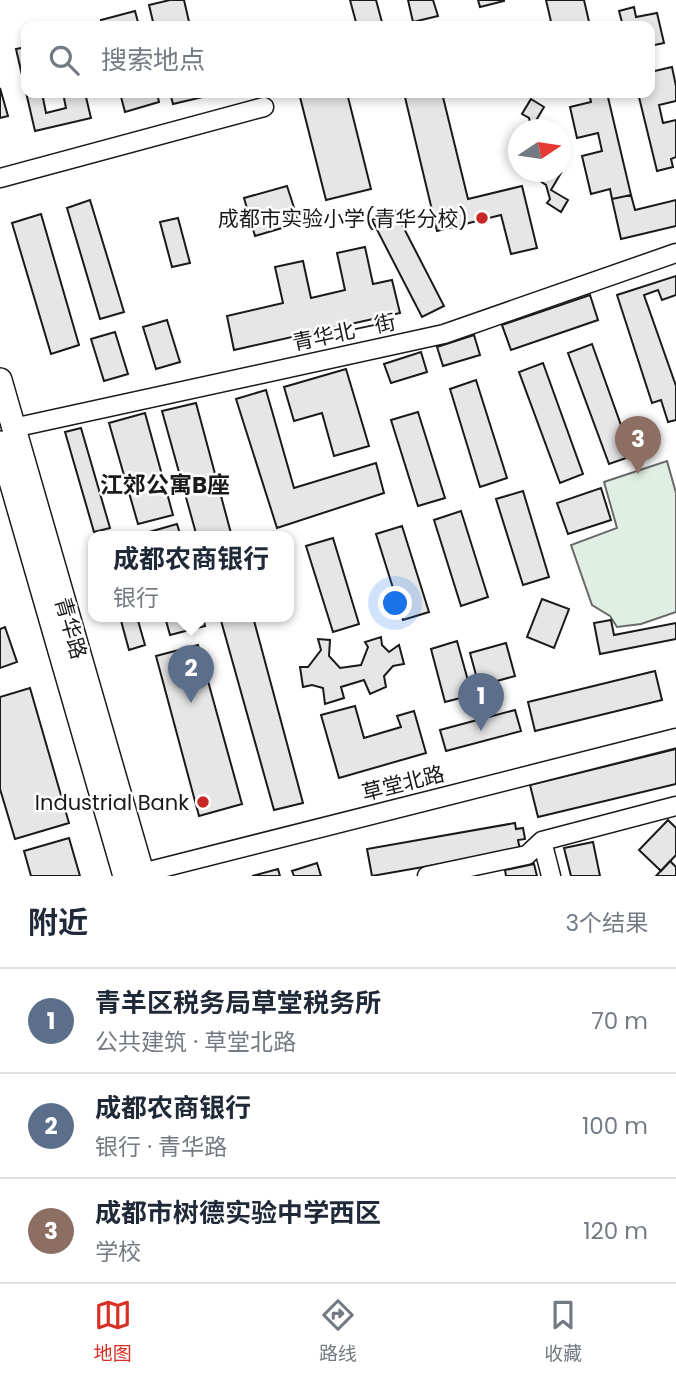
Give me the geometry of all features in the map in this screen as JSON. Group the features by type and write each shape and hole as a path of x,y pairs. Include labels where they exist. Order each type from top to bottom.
{"main road":[{"name":"青华路","path":"0,380 7,435 137,875"}],"street":[{"path":"0,178 264,107"},
{"name":"青华北一街","path":"7,435 444,334 676,253"},
{"name":"草堂北路","path":"137,875 676,738"},
{"path":"427,876 495,869 527,855 542,841 676,806"},
{"path":"542,841 551,876"}],"green space":[{"path":"667,461 676,493 676,612 641,624 617,627 610,616 592,605 571,545 617,528 604,482"}],"building":[{"path":"184,0 189,21 153,21 149,5"},
{"path":"350,0 376,0 382,21 356,21"},
{"path":"408,0 433,0 438,16 413,21"},
{"path":"478,0 504,0 504,1 480,7"},
{"path":"546,0 584,0 589,21 551,21"},
{"path":"634,7 636,17 657,13 664,43 655,45 655,21 622,21 619,11"},
{"path":"135,11 138,21 101,21"},
{"path":"21,48 21,70 16,49"},
{"path":"672,67 676,86 676,101 659,105 663,123 676,120 676,157 671,159 673,167 657,171 639,98 655,98 655,71"},
{"path":"0,88 8,116 0,118"},
{"path":"27,98 43,98 46,113 66,108 64,98 86,98 91,118 35,131"},
{"path":"121,98 158,98 159,102 125,112"},
{"path":"171,98 198,98 173,104"},
{"path":"300,98 348,98 371,189 326,200"},
{"path":"405,98 443,98 468,199 522,186 537,248 511,254 501,215 437,231"},
{"path":"590,98 608,98 631,195 612,199 610,189 591,194 582,156 602,151 598,133 577,138 570,107 591,102"},
{"path":"531,99 544,107 537,119 529,119 522,114"},
{"path":"542,182 556,182 551,190 568,200 561,212 547,203 550,199 546,185"},
{"path":"287,186 299,223 255,236 244,198"},
{"path":"631,195 635,210 676,200 676,226 621,239 612,199"},
{"path":"90,200 124,312 100,319 67,208"},
{"path":"394,209 444,306 422,317 372,220"},
{"path":"41,214 79,345 51,354 12,223"},
{"path":"178,218 190,263 172,267 160,222"},
{"path":"365,247 373,284 392,280 400,313 234,350 227,316 283,303 275,267 303,261 311,298 345,290 337,253"},
{"path":"676,276 676,295 662,300 658,290 644,295 676,386 676,420 668,422 661,400 652,403 617,295"},
{"path":"590,295 598,320 511,350 502,325"},
{"path":"167,320 180,362 156,369 143,327"},
{"path":"115,332 128,374 104,381 91,339"},
{"path":"474,335 480,355 443,366 437,347"},
{"path":"592,344 632,456 609,464 568,353"},
{"path":"421,352 427,372 391,383 384,364"},
{"path":"543,363 583,474 560,483 519,372"},
{"path":"346,369 369,446 334,456 322,413 294,421 284,387"},
{"path":"476,380 507,478 480,487 450,389"},
{"path":"266,390 294,488 376,463 384,493 277,528 236,399"},
{"path":"196,403 230,531 195,531 162,411"},
{"path":"418,412 445,498 418,506 391,420"},
{"path":"145,413 173,515 138,524 109,423"},
{"path":"81,428 110,528 94,531 65,432"},
{"path":"601,488 611,520 568,534 557,503"},
{"path":"523,491 549,577 523,585 496,499"},
{"path":"461,511 488,597 461,606 434,520"},
{"path":"177,524 179,531 152,531"},
{"path":"402,526 429,612 403,620 376,534"},
{"path":"333,538 359,624 333,632 306,546"},
{"path":"542,599 569,609 554,648 527,637"},
{"path":"611,620 614,635 676,623 676,639 600,654 594,623"},
{"path":"121,622 138,622 145,645 129,650"},
{"path":"166,622 204,622 205,626 170,635"},
{"path":"221,622 254,622 303,803 274,810"},
{"path":"5,627 17,662 0,668 0,629"},
{"path":"381,637 382,645 389,652 399,645 404,664 393,666 384,676 386,687 370,694 364,680 341,687 344,698 325,704 323,688 312,685 303,687 300,667 308,667 321,650 318,639 330,640 329,656 340,668 361,665 368,647 365,642"},
{"path":"457,641 472,695 445,702 431,649"},
{"path":"506,643 515,676 479,686 470,653"},
{"path":"198,645 242,804 199,816 156,656"},
{"path":"655,671 662,700 535,731 528,702"},
{"path":"30,688 69,823 15,839 0,789 0,697"},
{"path":"355,706 364,738 401,727 397,716 414,711 426,753 339,778 321,715"},
{"path":"515,710 521,731 446,751 440,730"},
{"path":"676,749 676,784 538,817 530,785"},
{"path":"668,820 676,828 676,855 661,871 639,850"},
{"path":"515,823 516,829 523,828 525,839 518,840 520,850 372,876 367,849"},
{"path":"69,838 80,876 31,876 24,851"},
{"path":"593,842 600,876 571,876 564,848"},
{"path":"670,861 676,867 676,876 656,876"},
{"path":"317,863 321,876 294,876 292,871"},
{"path":"534,864 537,876 506,876 505,870"},
{"path":"278,869 280,876 252,876"}],"place":[{"name":"成都市实验小学(青华分校)","path":"482,218"},
{"name":"成都市树德实验中学西区","path":"638,474"},
{"name":"成都农商银行","path":"191,703"},
{"name":"青羊区税务局草堂税务所","path":"481,731"},
{"name":"Industrial Bank","path":"203,802"}],"district":[{"name":"江郊公寓B座","path":"165,485"}]}
